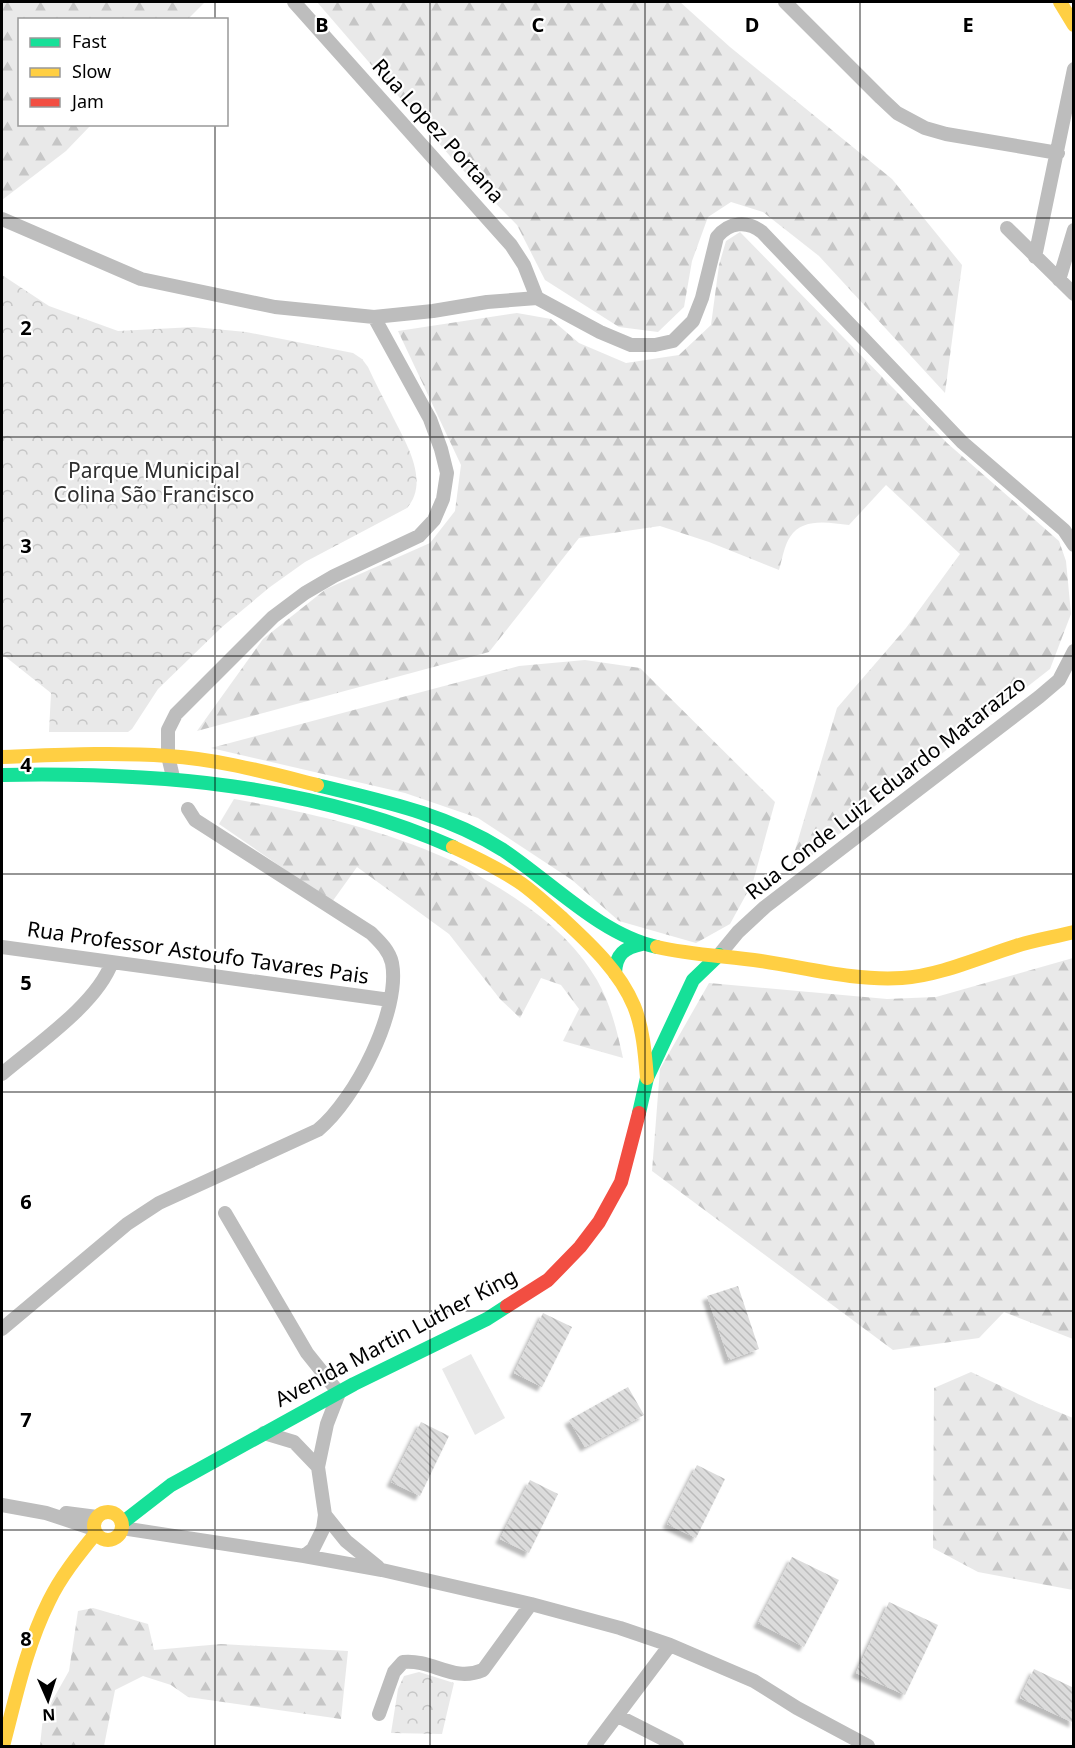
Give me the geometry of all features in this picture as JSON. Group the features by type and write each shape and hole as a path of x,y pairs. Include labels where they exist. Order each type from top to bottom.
{"main road":[{"path":"1060,2 1074,25"},
{"path":"2,757 69,754 168,756 309,783 405,807 451,822 502,850 609,928 642,944 682,952 719,955 852,977 903,978 949,968 1020,945 1074,932"},
{"name":"Avenida Martin Luther King","path":"2,775 125,774 173,777 288,794 436,838 487,863 524,885 580,935 615,973 626,988 640,1023 647,1078"},
{"path":"615,973 615,962 619,954 628,947 642,944"},
{"path":"682,952 691,969 693,980"},
{"name":"Avenida Martin Luther King","path":"120,1522 158,1494 264,1433 339,1392 487,1319 548,1280 580,1247 599,1222 621,1182 647,1078 693,980 719,955"},
{"path":"640,1023 655,1031 671,1028"},
{"path":"3,1746 34,1637 48,1602 70,1564 98,1530 102,1513 109,1512 120,1522 115,1538 98,1530"}],"street":[{"name":"Rua Lopez Portana","path":"294,2 511,245 524,265 537,298"},
{"path":"785,2 881,98 911,122 946,134 1058,153"},
{"path":"1035,257 1074,69"},
{"path":"2,219 141,279 275,307 374,317 433,311 487,302 537,298 600,332 631,345 655,345 673,341 693,321 702,298 717,237 733,225 755,226 962,442 1064,530 1074,544"},
{"path":"1007,228 1074,294"},
{"path":"1059,280 1074,230"},
{"path":"173,777 168,756 168,730 176,714 273,617 305,592 419,536 434,520 443,499 447,473 441,449 429,419 374,317"},
{"name":"Rua Conde Luiz Eduardo Matarazzo","path":"719,955 738,932 765,907 1059,680 1074,651"},
{"path":"2,1329 127,1224 159,1203 301,1139 331,1120 370,1059 383,1025 390,1000 392,961 384,946 371,933 195,820 188,809"},
{"name":"Rua Professor Astoufo Tavares Pais","path":"2,947 390,1000"},
{"path":"2,1074 73,1014 108,974 112,962"},
{"path":"225,1213 307,1353 339,1392 327,1424 318,1467 325,1515 323,1529 319,1541 304,1556"},
{"path":"264,1433 294,1442 318,1467"},
{"path":"2,1505 46,1513 61,1512 98,1530"},
{"path":"325,1515 346,1541 382,1570"},
{"path":"120,1522 382,1570 531,1604 620,1628 670,1645 754,1681 796,1708 868,1746"},
{"path":"379,1714 394,1672 403,1662 413,1661 427,1664 455,1674 472,1674 483,1670 531,1604"},
{"path":"594,1746 670,1645"},
{"path":"618,1716 677,1746"}],"green space":[{"path":"2,2 205,2 189,18 18,18 18,126 90,126 66,151 2,200"},
{"path":"317,2 680,2 730,47 892,179 962,265 945,393 819,256 763,212 731,202 708,217 692,261 684,307 658,332 619,327 545,280 517,225 456,163"},
{"path":"740,232 947,443 1059,541 1066,561 1071,614 1050,669 788,874 837,708 906,628 960,554 886,485 849,525 817,523 802,526 795,531 786,545 779,570 709,542 660,526 579,538 489,652 197,731 263,639 326,589 430,543 455,511 461,465 398,331 517,313 551,319 579,343 626,363 679,355 711,325 719,265 726,241"},
{"name":"Parque Municipal Colina São Francisco","path":"2,275 49,306 118,331 194,327 246,332 353,353 368,367 413,460 416,485 414,497 407,508 305,562 270,587 222,627 158,689 128,732 49,732 51,693 2,654"},
{"path":"585,660 640,668 775,802 753,882 730,924 696,943 619,921 572,880 478,818 405,793 211,748 519,666"},
{"path":"234,799 316,816 396,838 459,864 506,892 564,937 587,965 606,999 623,1058 563,1041 579,1009 561,985 541,978 520,1018 500,999 449,934 357,867 332,902 219,824"},
{"path":"1073,958 1073,1339 1004,1312 979,1338 893,1350 652,1171 660,1069 709,983 887,999 936,997"},
{"path":"471,1354 505,1418 475,1435 442,1369"},
{"path":"971,1372 1073,1418 1073,1590 978,1572 933,1548 934,1388"},
{"path":"93,1608 148,1624 154,1650 221,1644 348,1651 341,1719 188,1697 171,1685 143,1676 115,1690 104,1746 40,1746 43,1717 69,1671 78,1611"},
{"path":"419,1672 454,1683 442,1734 391,1733 398,1689 404,1676"}],"building":[{"path":"738,1286 759,1349 729,1360 707,1296"},
{"path":"543,1313 572,1327 542,1387 514,1373"},
{"path":"628,1387 644,1415 585,1447 569,1420"},
{"path":"421,1422 449,1436 420,1496 391,1482"},
{"path":"697,1465 725,1479 696,1538 667,1524"},
{"path":"530,1480 558,1494 529,1553 500,1539"},
{"path":"792,1557 839,1580 804,1647 758,1623"},
{"path":"889,1602 938,1625 905,1695 856,1673"},
{"path":"1034,1669 1074,1688 1074,1723 1020,1698"}],"traffic: fast":[{"path":"2,775 117,776 232,786 344,809 399,826 453,847"},
{"path":"317,785 413,810 459,827 503,850 596,919 636,941 657,947"},
{"path":"615,973 617,961 622,953 642,944"},
{"path":"639,1113 647,1078 693,980 719,955"},
{"path":"122,1523 171,1485 354,1384 487,1319 507,1306"}],"traffic: slow":[{"path":"1060,2 1074,25"},
{"path":"2,757 106,754 187,758 243,767 317,785"},
{"path":"453,847 522,884 561,917 612,969 628,993 637,1014 642,1032 647,1078"},
{"path":"657,947 849,976 902,978 945,970 1023,944 1074,932"},
{"path":"108,1512 118,1516 122,1526 118,1536 108,1540 98,1536 94,1526 98,1516 108,1512"},
{"path":"3,1746 22,1672 41,1618 59,1583 96,1533"}],"traffic: jam":[{"path":"507,1306 548,1280 580,1247 599,1222 621,1182 639,1113"}]}
